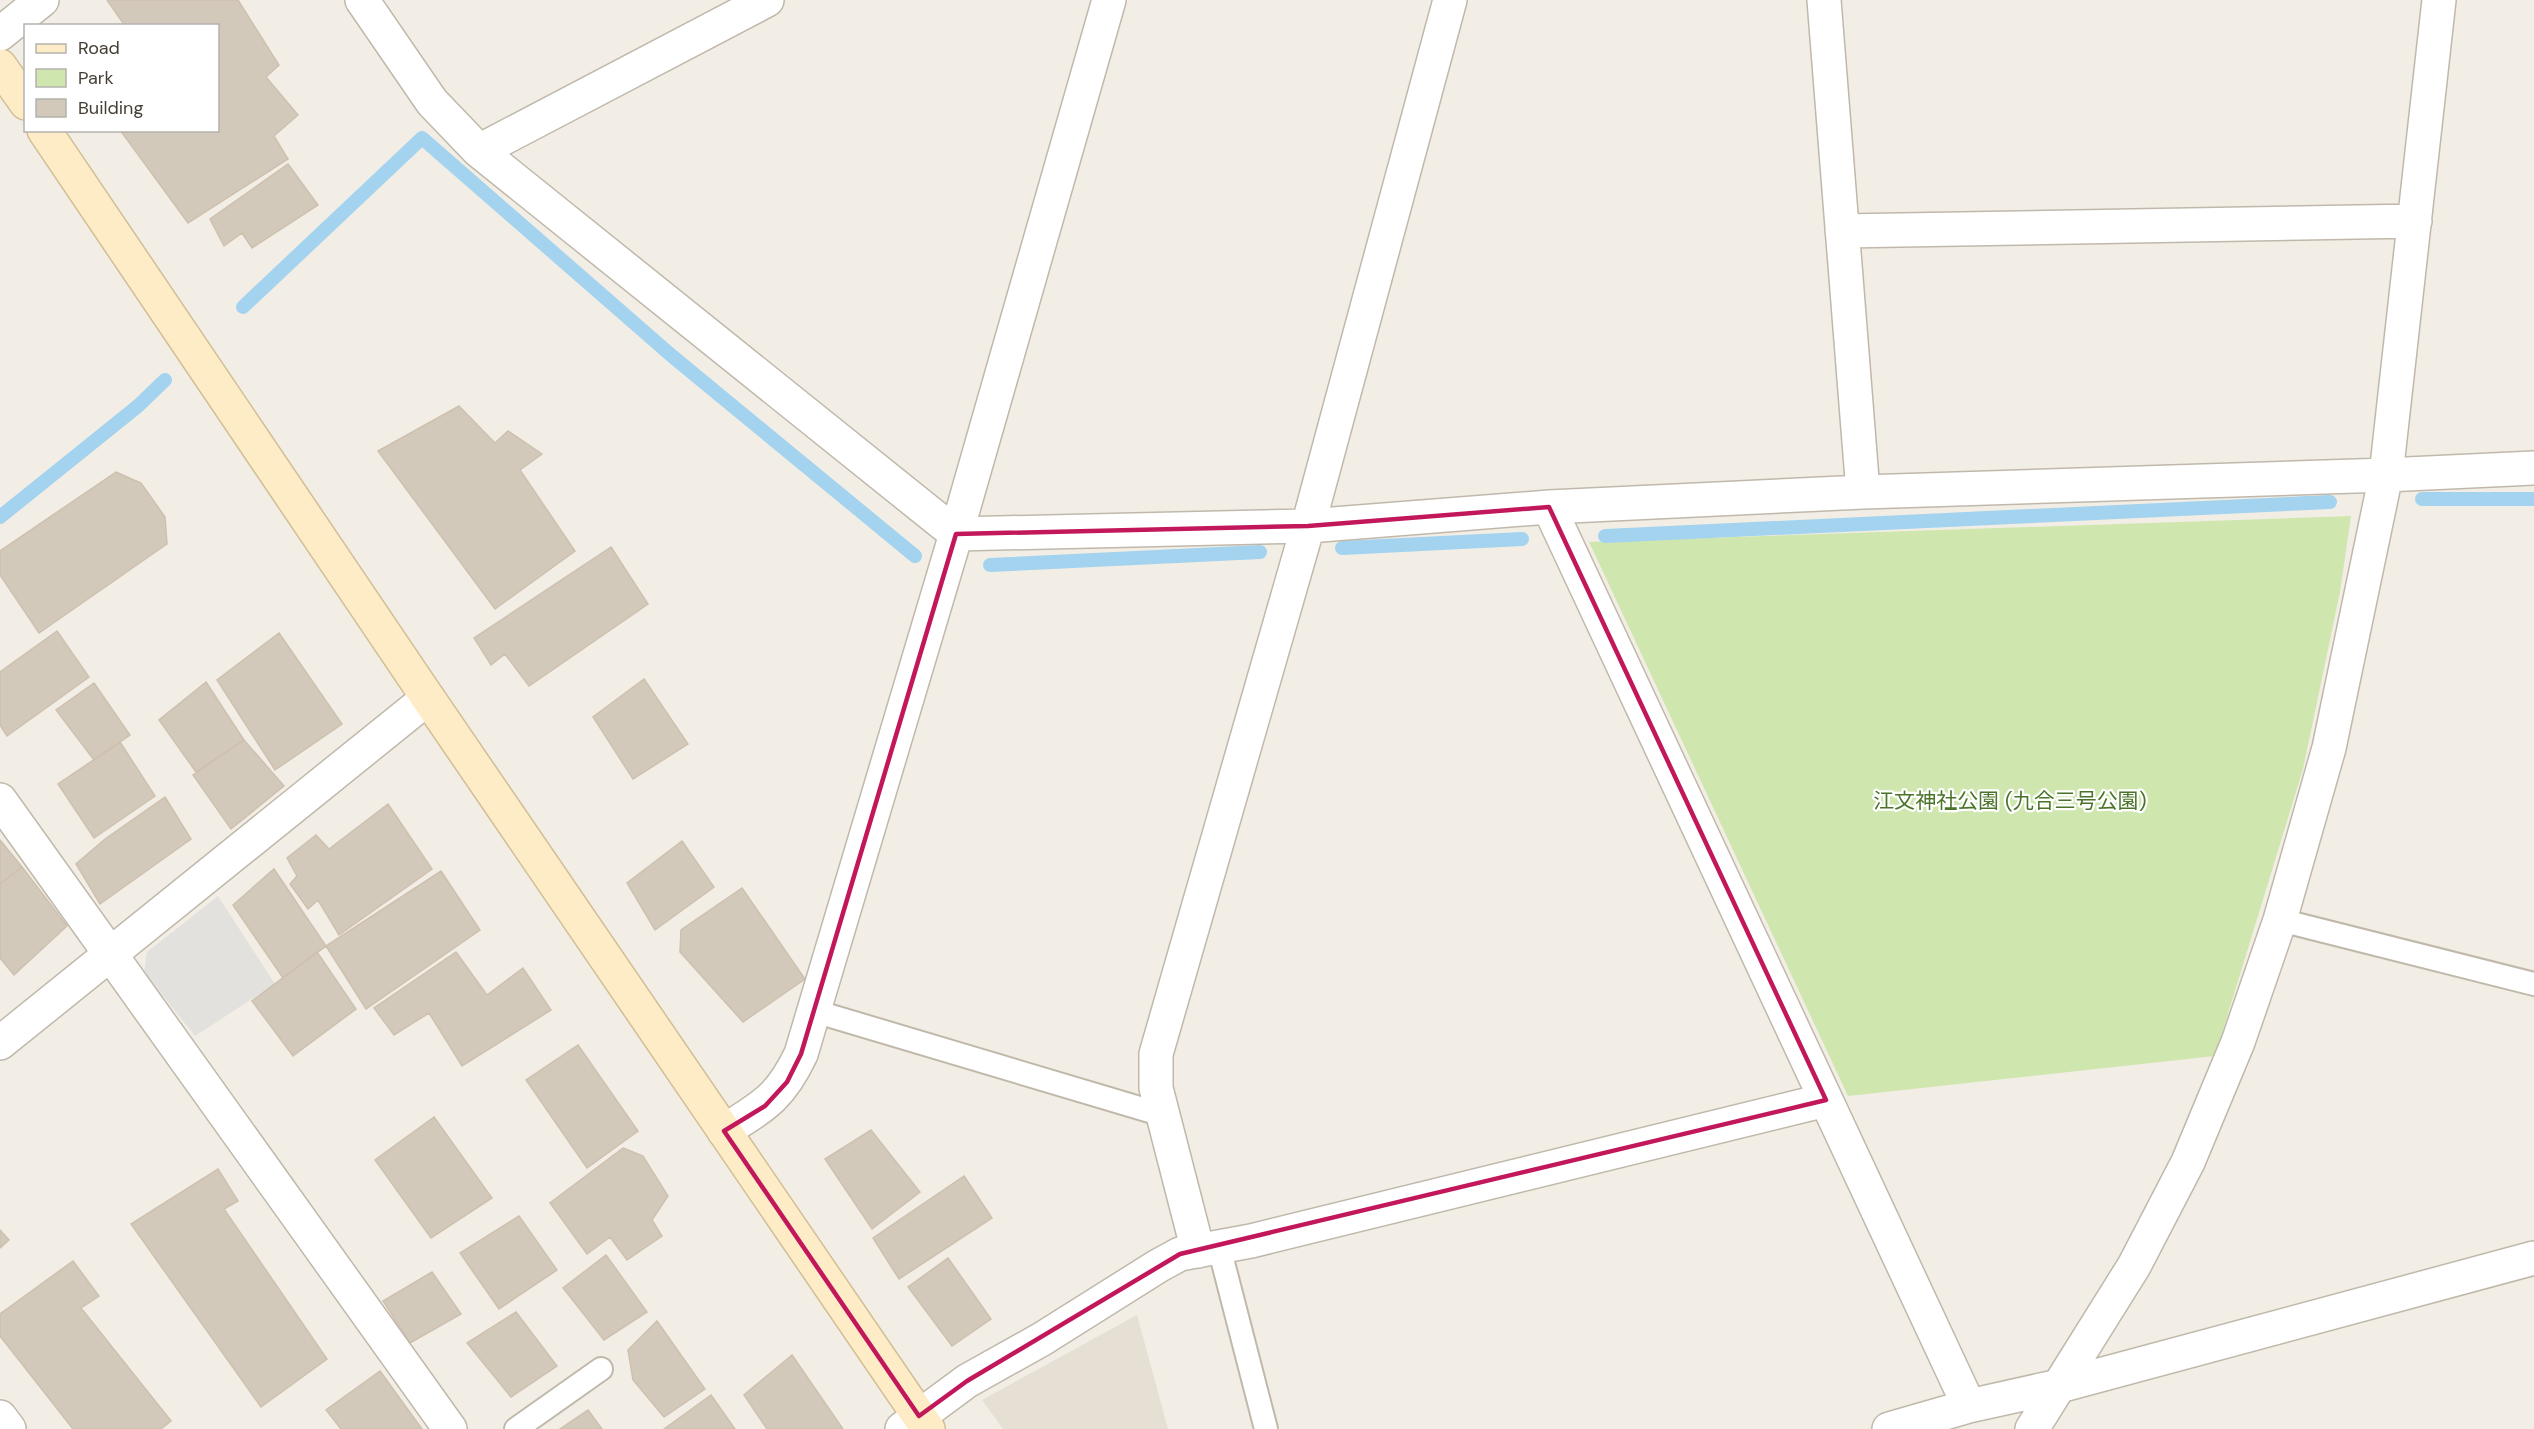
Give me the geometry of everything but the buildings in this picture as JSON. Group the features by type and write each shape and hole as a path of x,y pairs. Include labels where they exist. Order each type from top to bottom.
{"street":[{"path":"0,34 42,0"},
{"path":"362,0 432,102 479,151 956,534 1308,526 1549,507 1863,492 2534,468"},
{"path":"479,151 767,0"},
{"path":"724,1131 765,1106 787,1082 801,1054 956,534 1109,0"},
{"path":"1209,1249 1163,1115 1156,1088 1156,1054 1308,526 1450,0"},
{"path":"1824,0 1863,492"},
{"path":"2032,1429 2134,1266 2188,1162 2238,1042 2280,920 2329,748 2386,475 2439,0"},
{"path":"0,66 24,100"},
{"path":"45,132 724,1131 916,1425 967,1381 1042,1339 1180,1254 1209,1249 1826,1100"},
{"path":"1842,231 2415,221"},
{"path":"1549,507 1969,1406"},
{"path":"0,1043 428,698"},
{"path":"0,800 450,1429"},
{"path":"1889,1429 1969,1406 2059,1386 2534,1258"},
{"path":"0,1417 9,1429"}],"lane":[{"path":"2280,920 2534,984"},
{"path":"814,1011 1163,1115"},
{"path":"1209,1249 1266,1429"},
{"path":"516,1429 601,1370"}],"highlighted area":[{"path":"1549,507 1826,1100 1180,1254 967,1381 919,1416 724,1131 765,1106 787,1082 801,1054 956,534 1308,526"}],"shaded area":[{"path":"218,896 275,984 195,1036 144,972 147,952"},
{"path":"1137,1315 1168,1429 1003,1429 982,1400"}],"green space":[{"name":"江文神社公園 (九合三号公園)","path":"2351,516 2340,592 2303,769 2215,1056 1848,1096 1589,542"}],"waterway":[{"path":"243,307 422,138 672,356 915,556"},
{"path":"0,517 138,406 165,380"},
{"path":"2422,499 2534,499"},
{"path":"1605,536 2330,502"},
{"path":"1342,548 1522,539"},
{"path":"990,565 1260,552"}]}
